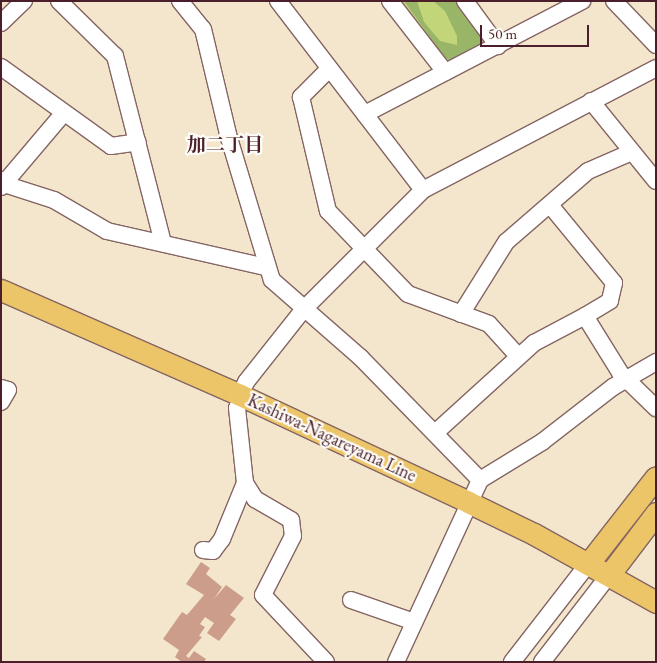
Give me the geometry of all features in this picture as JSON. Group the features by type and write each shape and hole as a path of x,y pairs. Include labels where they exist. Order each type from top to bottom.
{"main road":[{"name":"Kashiwa-Nagareyama Line","path":"1,290 241,396 468,502 609,575 656,602"},
{"path":"588,564 656,476"},
{"path":"609,575 656,513"}],"street":[{"path":"1,23 24,1"},
{"path":"59,1 115,56 164,243"},
{"path":"180,1 204,29 215,88 265,267 272,280 361,358 480,480"},
{"path":"278,1 423,190"},
{"path":"390,1 445,72"},
{"path":"465,1 498,46"},
{"path":"365,114 582,1"},
{"path":"614,1 656,45"},
{"path":"1,68 63,114 111,146 138,142"},
{"path":"326,662 263,595 293,536 291,520 255,499 245,483 237,416 246,382 304,310 423,190 656,68"},
{"path":"329,69 300,97 328,211 408,294 488,324 518,356"},
{"path":"591,101 656,181"},
{"path":"63,114 2,184 54,200 106,231 265,267"},
{"path":"461,314 506,242 588,171 632,152"},
{"path":"435,433 534,343 610,301 614,283 550,205"},
{"path":"585,316 628,379 656,408"},
{"path":"396,662 468,502 480,480 542,442 628,379 656,362"},
{"path":"1,388 8,390 1,402"},
{"path":"203,550 213,551 222,539 245,483"},
{"path":"512,662 588,564"},
{"path":"542,662 609,575"},
{"path":"351,600 414,622"}],"green space":[{"path":"402,1 457,1 484,36 451,62 443,58"},
{"path":"404,1 417,1 424,22 440,41 457,45 457,36 445,11 433,1 459,1 485,36 483,44 452,61 445,58"}],"building":[{"path":"201,562 210,568 206,574 222,587 214,599 226,585 244,598 230,615 236,619 219,641 207,633 214,623 205,617 200,624 205,627 199,636 202,637 186,656 189,658 194,651 206,659 204,662 182,662 175,657 179,650 163,639 182,612 187,615 204,595 186,584"}],"district":[{"name":"加二丁目","path":"225,145"}]}
